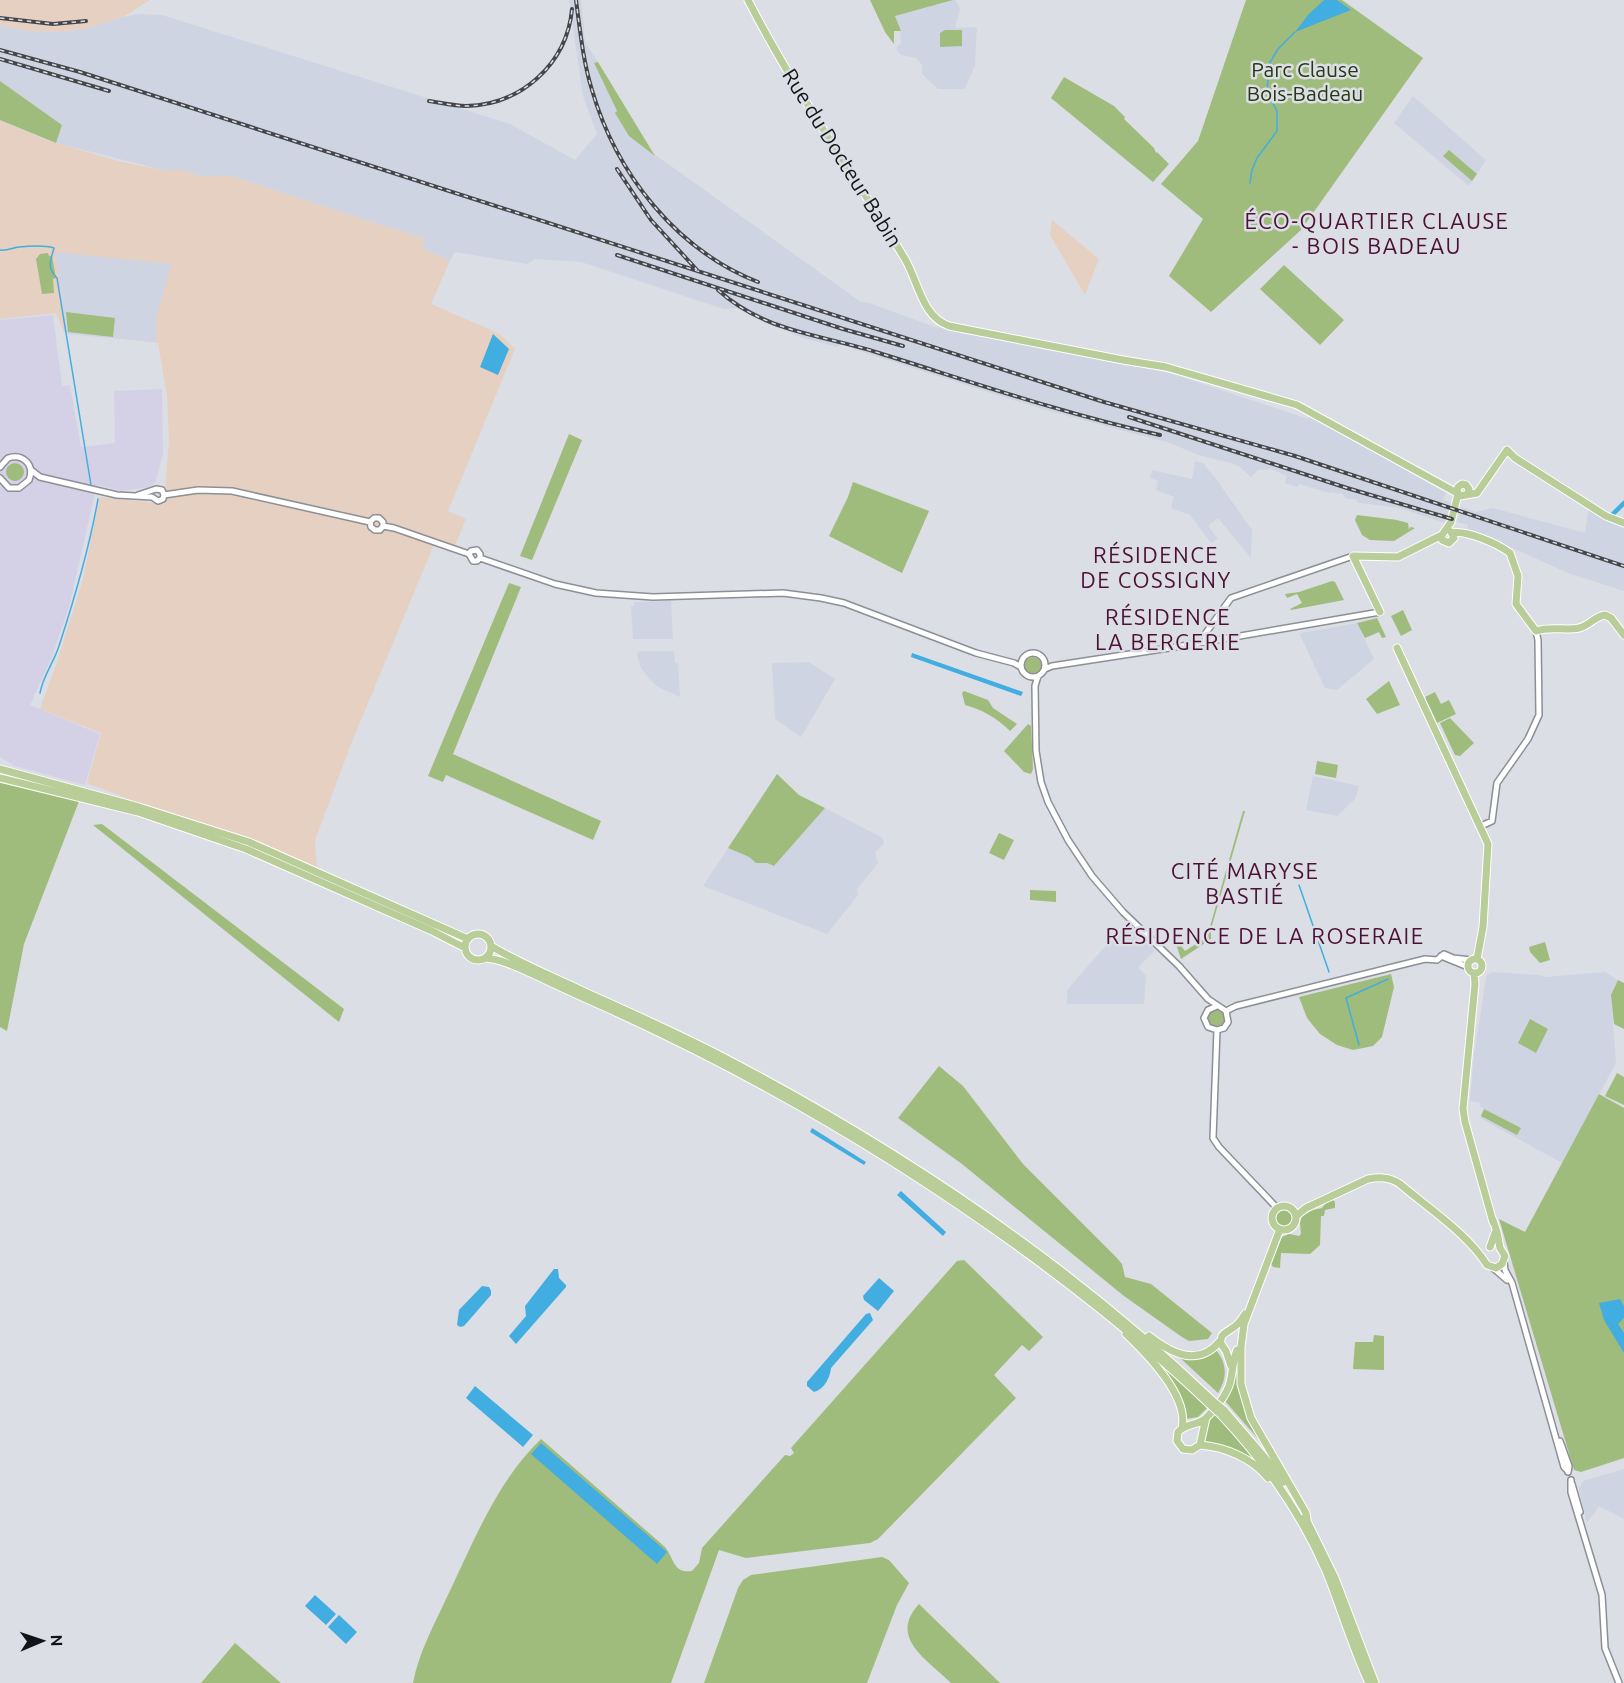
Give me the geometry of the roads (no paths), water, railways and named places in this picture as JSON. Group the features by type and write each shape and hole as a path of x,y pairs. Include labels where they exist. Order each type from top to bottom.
{"main road":[{"name":"Rue du Docteur Babin","path":"748,0 806,103 905,260 933,317 949,326 1166,367 1297,405 1461,495"},
{"path":"1449,534 1460,505 1461,495 1477,493 1507,450 1515,458 1597,510 1624,524"},
{"path":"1380,612 1353,556 1398,557 1449,534 1466,534 1486,540 1510,553 1518,576 1516,604 1536,632 1542,629 1581,628 1596,617 1605,615 1624,635"},
{"path":"1294,1213 1368,1179 1379,1177 1389,1179 1400,1184 1466,1240 1487,1264 1493,1268 1504,1262 1504,1253 1500,1248 1464,1114 1464,1087 1479,986 1474,966 1483,927 1489,849 1481,826 1397,648"},
{"path":"0,769 127,804 249,842 468,939"},
{"path":"0,777 138,812 246,849 432,931 465,948 469,956 475,960 496,959 670,1037 818,1116 916,1176 1106,1313 1211,1402"},
{"path":"465,948 468,939 474,934 482,934 489,939 491,946 486,958"},
{"path":"491,946 520,962 671,1031 784,1090 906,1162 1079,1281 1171,1352 1186,1356 1212,1350 1220,1341 1222,1334 1232,1329 1243,1318 1280,1229"},
{"path":"1285,1206 1294,1213 1295,1222 1292,1227 1286,1230 1274,1225 1272,1218 1277,1208 1285,1206"},
{"path":"1484,1258 1495,1237 1493,1220"},
{"path":"1018,1240 1131,1325 1266,1459 1284,1482 1307,1521 1335,1578 1376,1683"},
{"path":"1466,1240 1476,1246 1500,1248"},
{"path":"1200,1445 1206,1419 1225,1394 1231,1380 1232,1368 1243,1341 1242,1335 1251,1302"},
{"path":"1106,1313 1113,1323 1152,1359 1162,1372 1183,1414 1182,1428 1177,1437 1180,1446 1183,1449 1192,1450 1200,1445 1211,1446 1244,1458 1263,1472 1286,1503 1291,1504"},
{"path":"1232,1329 1242,1335"},
{"path":"1220,1341 1232,1368"},
{"path":"1226,1351 1239,1349"},
{"path":"1239,1349 1241,1384 1251,1418 1306,1513 1307,1521"},
{"path":"1222,1413 1260,1459 1291,1504 1325,1569 1369,1683"},
{"path":"1182,1428 1206,1419"},
{"path":"1192,1426 1201,1433"}],"street":[{"path":"0,465 8,458 19,457 27,461 31,470 40,477 117,495 152,497 160,500 164,495 198,490 232,491 370,522 374,518 380,518 383,526 469,554 472,561 480,558 555,584 596,593 653,597 783,593 844,603 986,656 1019,664 1035,686"},
{"path":"29,480 31,470"},
{"path":"0,478 6,486 13,489 20,488 29,480 40,477"},
{"path":"133,497 160,489 164,495"},
{"path":"152,497 153,490"},
{"path":"1206,642 1205,634 1231,598 1353,556"},
{"path":"1045,666 1206,642 1380,612"},
{"path":"1481,826 1492,821 1497,783 1528,739 1539,715 1536,632"},
{"path":"1019,664 1026,655 1032,653 1040,655 1045,666"},
{"path":"1045,666 1035,686 1036,751 1041,782 1048,802 1068,840 1103,890 1190,977 1208,999 1226,1011 1229,1018 1226,1025 1216,1030 1208,1027 1205,1021 1205,1014 1209,1008 1208,999"},
{"path":"1030,677 1038,676"},
{"path":"1226,1011 1236,1005 1425,959 1437,960 1441,956 1474,966"},
{"path":"1209,1008 1217,1006"},
{"path":"1216,1030 1213,1138 1277,1208"},
{"path":"1504,1262 1505,1270 1511,1278 1554,1430 1569,1466 1571,1492 1602,1595 1605,1648 1619,1683"},
{"path":"1493,1268 1504,1276 1513,1290"}],"water":[{"path":"1324,0 1337,0 1351,10 1295,32 1308,15"},
{"path":"493,334 509,349 498,375 480,367"},
{"path":"912,653 1023,692 1021,696 911,657"},
{"path":"812,1128 866,1162 864,1165 810,1132"},
{"path":"901,1191 946,1232 943,1236 897,1195"},
{"path":"554,1269 558,1269 559,1278 566,1287 516,1344 509,1336 526,1316 525,1306"},
{"path":"879,1278 894,1291 878,1311 864,1300 863,1296"},
{"path":"482,1286 489,1287 491,1295 464,1326 460,1327 457,1325 459,1310"},
{"path":"1620,1299 1624,1306 1624,1318 1618,1324 1624,1333 1624,1353 1604,1320 1599,1303"},
{"path":"870,1313 873,1320 831,1368 824,1385 814,1392 807,1386 807,1382 866,1314"},
{"path":"475,1386 533,1435 523,1447 466,1398"},
{"path":"541,1443 667,1552 657,1564 531,1454"},
{"path":"315,1595 336,1614 326,1625 305,1606"},
{"path":"339,1615 357,1632 346,1644 328,1627"}],"waterway":[{"path":"1250,183 1257,158 1277,131 1277,111 1267,92 1269,64 1278,49 1295,32"},
{"path":"0,250 32,246 54,248 50,267 57,278 91,485"},
{"path":"40,693 71,610 98,499"},
{"path":"1612,515 1624,503"},
{"path":"1299,885 1329,972"},
{"path":"1359,1045 1346,998 1388,979"}],"railway":[{"path":"576,0 584,57 592,90 603,121 633,179 653,205 701,250 728,268 758,282"},
{"path":"429,101 461,106 486,104 522,89 538,78 551,64 568,29 572,9"},
{"path":"0,18 53,24 86,21"},
{"path":"0,50 80,72 1104,402 1295,456 1624,566"},
{"path":"0,59 109,91"},
{"path":"617,169 651,220 697,270"},
{"path":"617,255 843,329 903,346"},
{"path":"718,290 736,304 775,324 879,353 1053,407 1160,435"},
{"path":"1129,417 1347,488 1452,519"}],"district":[{"name":"ÉCO-QUARTIER CLAUSE - BOIS BADEAU","path":"1377,234"},
{"name":"RÉSIDENCE DE COSSIGNY","path":"1156,568"},
{"name":"RÉSIDENCE LA BERGERIE","path":"1168,630"},
{"name":"CITÉ MARYSE BASTIÉ","path":"1245,884"},
{"name":"RÉSIDENCE DE LA ROSERAIE","path":"1265,936"}],"park label":[{"name":"Parc Clause Bois-Badeau","path":"1305,82"}]}
